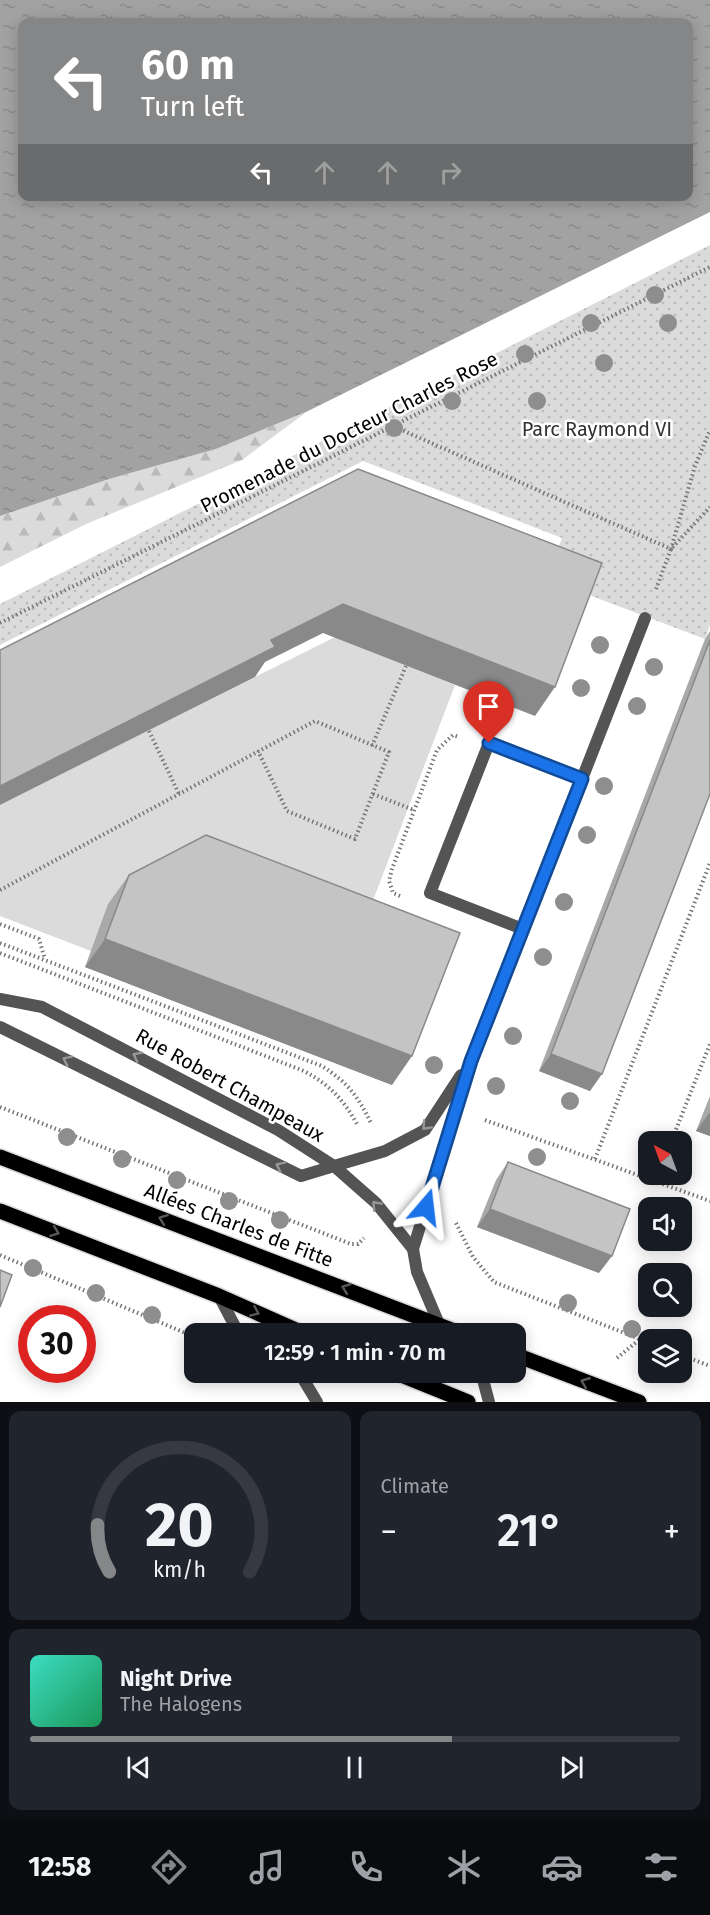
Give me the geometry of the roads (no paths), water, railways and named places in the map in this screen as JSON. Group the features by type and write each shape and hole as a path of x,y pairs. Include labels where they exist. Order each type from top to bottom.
{"main road":[{"name":"Allées Charles de Fitte","path":"0,1157 436,1323"},
{"path":"0,1211 219,1296 280,1323"},
{"path":"526,1358 639,1402"},
{"path":"421,1383 468,1402"}],"street":[{"path":"439,1323 417,1272 413,1249 471,1061 645,618"},
{"path":"523,929 430,893 489,743 582,779"},
{"name":"Rue Robert Champeaux","path":"0,999 42,1007 278,1130 334,1166 376,1203 413,1249"},
{"path":"0,1027 301,1176 385,1151 425,1130 471,1061"},
{"path":"219,1296 232,1323"},
{"path":"306,1383 317,1402"},
{"path":"484,1383 489,1402"}],"water":[{"path":"0,0 710,0 710,212 308,411 216,449 109,479 0,516"}],"park label":[{"name":"Parc Raymond VI","path":"597,429"}]}
